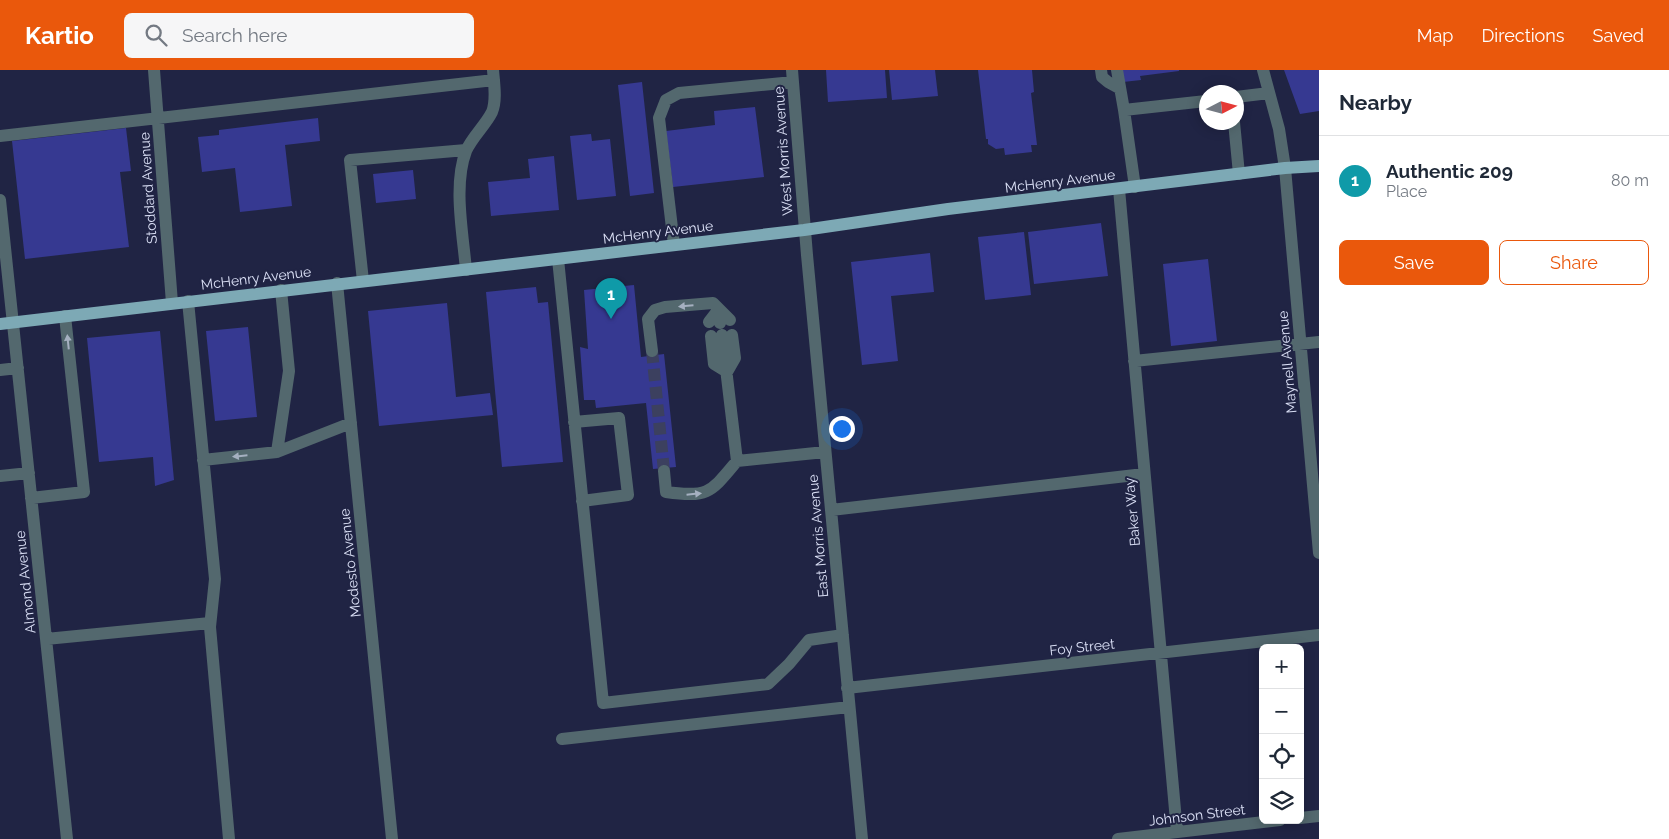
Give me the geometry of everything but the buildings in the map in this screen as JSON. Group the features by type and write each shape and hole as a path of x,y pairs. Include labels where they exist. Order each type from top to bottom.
{"main road":[{"name":"McHenry Avenue","path":"6,323 804,230 948,209 1285,168 1319,166"}],"street":[{"name":"Stoddard Avenue","path":"154,70 172,303"},
{"path":"1101,70 1102,77 1119,88"},
{"path":"1117,70 1135,187"},
{"name":"Maynell Avenue","path":"1263,70 1279,129 1285,168 1319,553"},
{"path":"0,136 494,75 495,92 492,111 466,150 462,172 460,194 466,270"},
{"path":"674,245 659,118 666,100 679,93 792,76"},
{"name":"West Morris Avenue","path":"792,76 804,230"},
{"path":"1244,96 1269,93"},
{"path":"1124,110 1199,101"},
{"path":"1235,130 1239,174"},
{"path":"363,281 350,160 466,150"},
{"name":"Baker Way","path":"1118,189 1177,832"},
{"name":"Almond Avenue","path":"0,200 6,323 18,368 67,839"},
{"name":"East Morris Avenue","path":"804,230 862,839"},
{"path":"558,259 602,702 768,684 790,664 809,640 843,635"},
{"name":"Modesto Avenue","path":"337,284 392,839"},
{"path":"277,452 289,371 281,290"},
{"path":"188,301 214,579 210,623 229,839"},
{"path":"652,352 648,319 655,310 665,307 713,303 719,309 721,328 714,364 726,372"},
{"path":"31,498 84,492 66,316"},
{"path":"721,328 735,358 726,372 737,461"},
{"path":"1134,361 1319,342"},
{"path":"0,370 18,368"},
{"path":"574,422 619,418 628,495 582,501"},
{"path":"204,460 277,452 351,424"},
{"path":"664,471 666,492 700,494 714,488 737,461 825,452"},
{"path":"0,476 29,473"},
{"path":"830,510 1144,474"},
{"path":"46,639 210,623"},
{"name":"Foy Street","path":"848,688 1319,635"},
{"path":"562,739 849,707"},
{"path":"1304,818 1319,816"},
{"name":"Johnson Street","path":"1118,839 1259,822"}],"tunnel":[{"path":"652,351 664,471"}],"place":[{"name":"Authentic 209","path":"611,319"}]}
